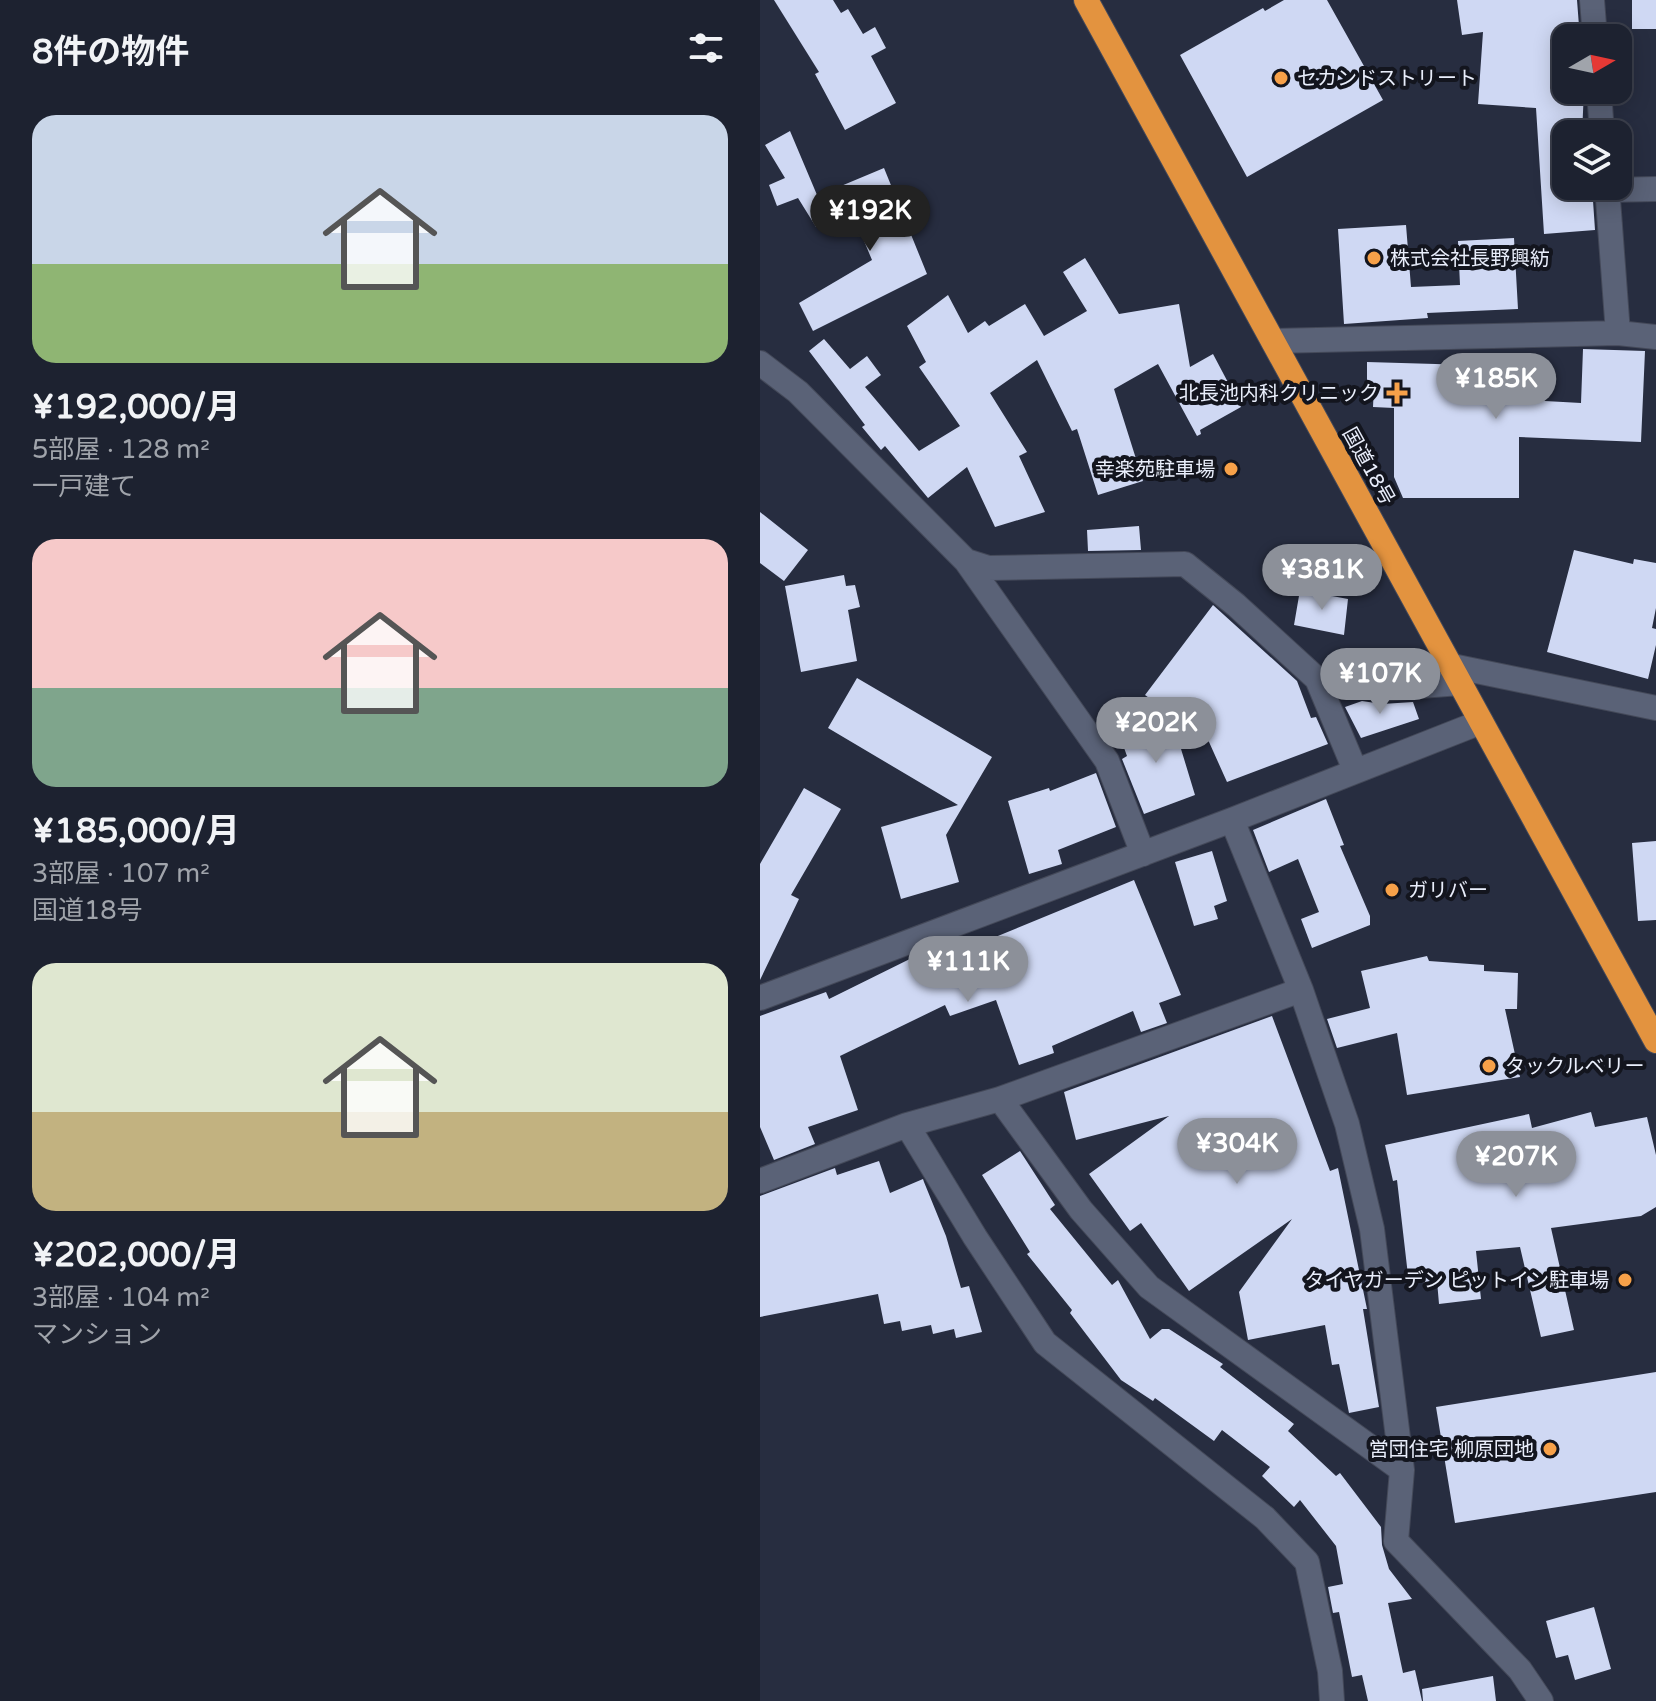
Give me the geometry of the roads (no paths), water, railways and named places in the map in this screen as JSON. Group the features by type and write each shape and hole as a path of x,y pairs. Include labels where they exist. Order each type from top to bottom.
{"highway":[{"name":"国道18号","path":"1086,0 1656,1041"}],"street":[{"path":"1592,0 1594,24"},
{"path":"1632,189 1656,189"},
{"path":"1608,200 1618,333"},
{"path":"1273,341 1618,333 1656,337"},
{"path":"760,363 798,392 966,561 1107,761 1143,854"},
{"path":"966,561 988,568 1185,564 1236,605 1317,679 1355,770"},
{"path":"1317,679 1381,689 1456,674 1656,708"},
{"path":"760,998 1232,820 1481,722"},
{"path":"1232,820 1301,990 1347,1124 1372,1229 1402,1470 1396,1541 1520,1670 1541,1701"},
{"path":"760,1181 907,1125 1000,1099 1301,990"},
{"path":"1000,1099 1081,1210 1149,1287 1402,1470"},
{"path":"907,1125 975,1237 1045,1343 1265,1518 1307,1562 1330,1671 1332,1701"}],"place":[{"name":"セカンドストリート","path":"1281,78"},
{"name":"株式会社長野興紡","path":"1374,258"},
{"name":"北長池内科クリニック","path":"1397,393"},
{"name":"幸楽苑駐車場","path":"1231,469"},
{"name":"ガリバー","path":"1392,890"},
{"name":"タックルベリー","path":"1489,1066"},
{"name":"タイヤガーデン ピットイン駐車場","path":"1625,1280"},
{"name":"営団住宅 柳原団地","path":"1550,1449"}]}
